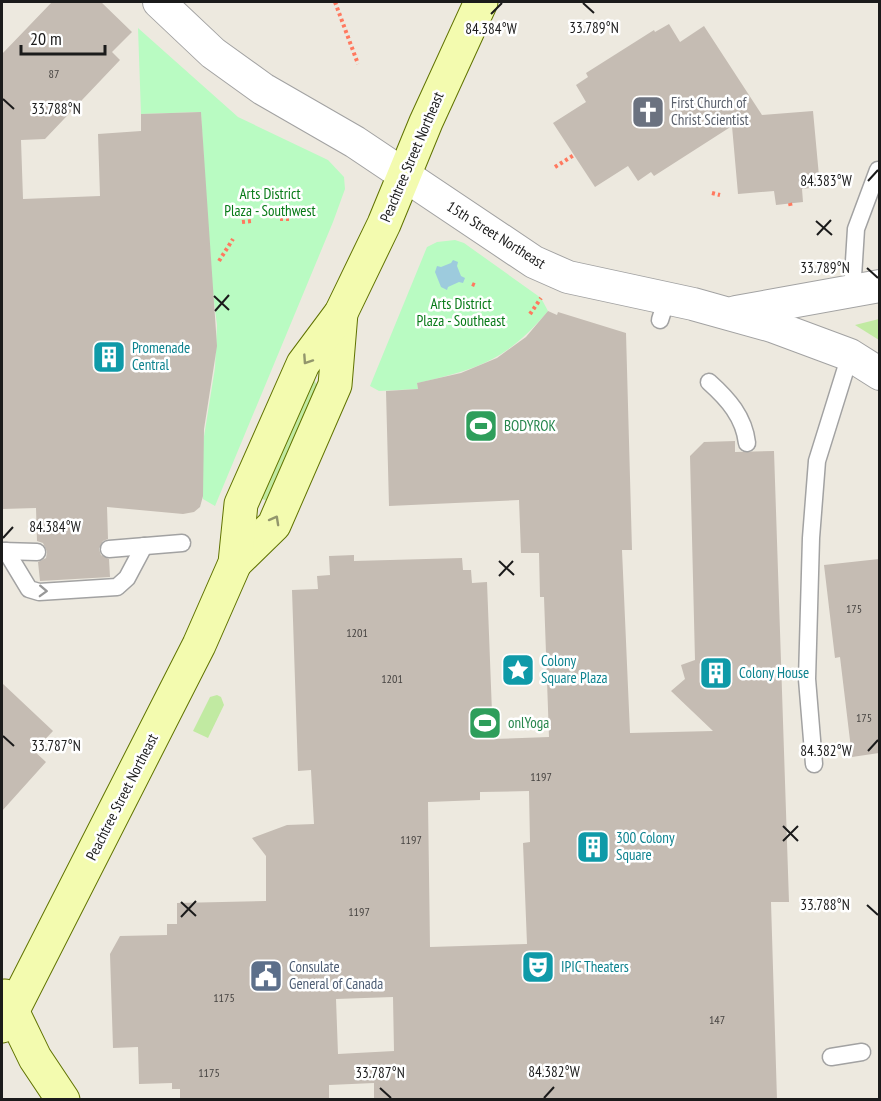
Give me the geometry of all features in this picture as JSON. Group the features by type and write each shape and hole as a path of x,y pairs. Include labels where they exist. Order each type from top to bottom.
{"main road":[{"name":"Peachtree Street Northeast","path":"4,1008 200,645 235,563 241,504 303,364 341,313 405,176 481,2"},
{"path":"4,1008 63,1100"}],"street":[{"name":"15th Street Northeast","path":"159,2 213,53 263,89 355,142 534,261 568,277 664,309 729,313 850,355 879,374"},
{"path":"729,313 866,289"}],"lane":[{"path":"866,289 856,229 878,170"},
{"path":"814,764 807,679 811,538 817,461 850,355"},
{"path":"709,382 727,398 738,415 747,443"},
{"path":"109,549 182,543"},
{"path":"4,551 29,589 51,591 117,587 127,578 144,546"},
{"path":"4,551 37,552"},
{"path":"831,1057 862,1052"}],"path":[{"path":"335,2 358,64"},
{"path":"555,168 574,155"},
{"path":"712,193 720,195"},
{"path":"280,219 292,219"},
{"path":"242,222 252,221"},
{"path":"219,261 233,239"},
{"path":"530,314 541,298"}],"green space":[{"name":"Arts District Plaza - Southwest","path":"138,28 238,117 328,160 344,177 345,189 333,222 215,506 203,499 202,449 215,368 217,325 210,269 201,112 141,114"},
{"name":"Arts District Plaza - Southeast","path":"455,240 464,243 541,298 548,311 519,341 490,360 457,373 417,383 418,389 379,391 370,386 427,247 437,242"},
{"path":"879,319 879,340 855,325"},
{"path":"314,380 317,385 301,428 268,501 259,498"},
{"path":"217,695 221,697 224,705 208,738 193,731 210,697"}],"water":[{"path":"453,260 458,262 457,266 461,276 465,278 463,283 459,282 448,287 447,290 441,287 435,272 437,266 441,267"}],"building":[{"name":"Promenade Central","path":"52,2 101,2 132,32 112,52 120,60 45,139 21,140 23,199 100,196 98,134 141,131 141,114 201,112 217,346 204,429 203,496 200,507 194,512 183,514 107,507 108,539 103,541 99,549 101,555 109,559 110,577 40,581 38,562 46,558 47,552 43,543 37,541 36,508 2,509 2,54"},
{"name":"First Church of Christ Scientist","path":"669,24 680,42 704,26 762,115 813,111 820,187 802,189 803,202 776,205 774,191 738,194 732,126 654,176 651,172 638,181 628,166 595,187 553,123 586,102 576,85 588,77 586,73 654,30 655,32"},
{"path":"548,311 626,333 632,550 622,550 630,733 713,731 671,691 685,679 681,665 695,660 690,456 704,442 735,441 735,452 774,451 789,902 771,902 777,1100 374,1100 374,1083 329,1085 329,1100 180,1100 180,1089 172,1089 172,1083 139,1084 138,1047 113,1048 110,954 120,936 167,935 167,924 177,924 177,903 266,901 266,856 252,838 287,825 314,824 311,770 298,771 292,590 318,589 317,576 330,575 329,556 354,555 354,561 462,558 463,570 471,570 472,583 487,582 493,739 549,737 544,597 540,597 539,553 521,553 519,500 389,506 386,391 418,389 417,383 461,373 497,358 526,337","holes":["529,791 530,842 523,843 527,944 430,947 428,802 480,800 480,792","393,997 394,1051 338,1054 336,999"]},
{"path":"879,559 879,753 852,757 840,657 835,658 824,565"},
{"path":"2,683 53,731 34,751 46,762 2,811"}],"place":[{"name":"First Church of Christ Scientist","path":"648,112"},
{"name":"Promenade Central","path":"109,357"},
{"name":"BODYROK","path":"481,426"},
{"name":"Colony Square Plaza","path":"518,670"},
{"name":"Colony House","path":"716,673"},
{"name":"onlYoga","path":"485,723"},
{"name":"300 Colony Square","path":"593,847"},
{"name":"IPIC Theaters","path":"538,967"},
{"name":"Consulate General of Canada","path":"266,976"}]}
